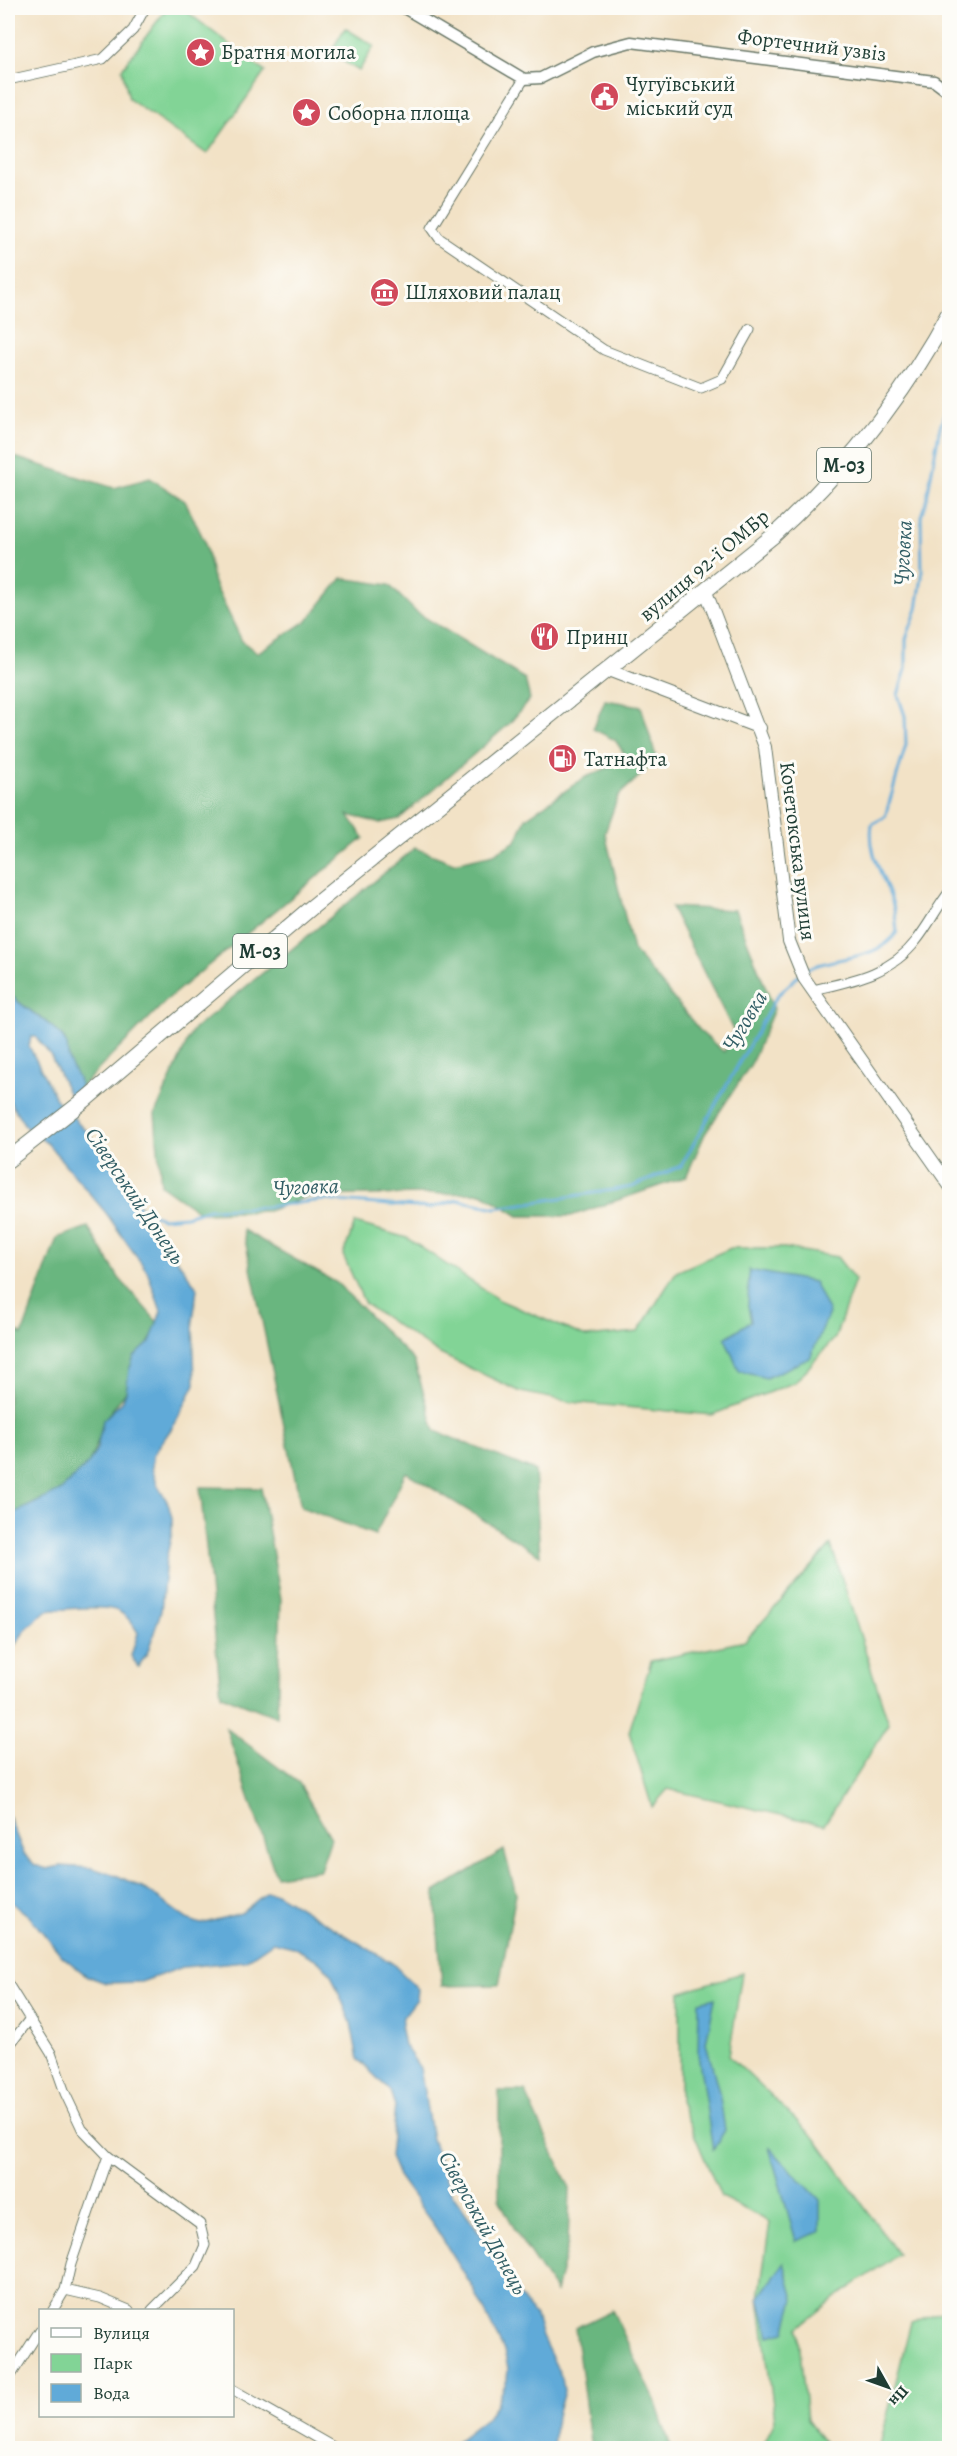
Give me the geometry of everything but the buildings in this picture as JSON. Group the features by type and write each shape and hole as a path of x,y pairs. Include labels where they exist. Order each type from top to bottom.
{"highway":[{"name":"вулиця 92-ї ОМБр","path":"8,1160 86,1099 312,907 706,591 804,508 855,453 912,376 950,311"}],"main road":[{"name":"Кочетокська вулиця","path":"706,591 760,728 765,747 789,941 801,974 950,1186"},
{"path":"608,670 760,728"}],"street":[{"path":"8,80 104,59 133,30 145,8"},
{"path":"404,8 524,79 432,228 439,238 604,350 701,388 722,379 750,329"},
{"name":"Фортечний узвіз","path":"524,79 541,78 593,52 630,42 934,81 950,93"},
{"path":"813,990 883,970 900,959 916,941 950,891"},
{"path":"8,1984 51,2053 65,2093 82,2129 108,2156 200,2224 205,2245 196,2266 153,2309"},
{"path":"8,2047 29,2020"},
{"path":"53,2309 65,2290 71,2264 108,2156"},
{"path":"65,2290 100,2298 127,2309"},
{"path":"8,2380 39,2332"},
{"path":"234,2390 335,2448"}],"green space":[{"path":"167,8 182,8 265,72 207,154 129,99 122,69"},
{"path":"345,28 374,46 359,71 330,53"},
{"path":"8,455 114,488 150,478 185,501 204,540 214,583 242,641 257,653 307,621 342,578 389,585 416,612 525,679 530,699 509,724 399,819 380,823 348,815 364,838 171,996 81,1087 69,1062 64,1039 49,1024 8,992"},
{"path":"605,700 641,706 657,760 618,796 605,833 633,950 702,1033 724,1052 734,1032 671,907 735,910 774,1009 751,1064 705,1134 686,1177 571,1216 519,1216 482,1193 308,1196 268,1211 201,1213 161,1185 155,1114 192,1031 415,848 454,863 494,854 516,841 526,818 584,778 628,759 615,740 593,729"},
{"path":"355,1223 407,1238 499,1300 586,1337 638,1332 676,1272 731,1248 785,1248 837,1257 855,1280 835,1338 795,1382 712,1415 571,1402 521,1392 440,1354 365,1304 343,1255"},
{"path":"88,1227 119,1278 159,1324 145,1349 138,1353 126,1392 108,1415 89,1463 60,1491 8,1516 8,1324 22,1335 57,1238"},
{"path":"243,1230 337,1283 414,1361 435,1431 535,1471 540,1555 406,1472 375,1535 301,1507"},
{"path":"200,1487 261,1488 281,1599 277,1717 221,1695"},
{"path":"831,1545 889,1724 824,1825 668,1789 652,1807 629,1732 651,1661 745,1641"},
{"path":"226,1728 299,1783 331,1838 320,1870 276,1876"},
{"path":"504,1850 516,1894 499,1985 442,1986 435,1892"},
{"path":"742,1973 729,2056 815,2138 898,2254 839,2295 798,2328 807,2420 828,2448 762,2448 775,2420 759,2298 770,2222 721,2197 680,2101 680,1992"},
{"path":"499,2091 525,2091 570,2189 568,2243 556,2292 520,2239 499,2199"},
{"path":"949,2309 949,2448 879,2448 911,2322"},
{"path":"612,2310 655,2400 671,2448 591,2448 575,2328"}],"water":[{"path":"8,992 55,1029 66,1043 69,1061 81,1087 81,1091 72,1097 51,1056 36,1037 31,1037 29,1046 56,1099 91,1136 197,1288 193,1322 195,1384 176,1422 153,1455 152,1468 157,1484 168,1503 172,1518 172,1533 166,1559 161,1611 147,1654 138,1667 131,1656 138,1633 122,1613 103,1608 46,1611 26,1629 8,1655 8,1516 60,1491 89,1463 97,1448 103,1420 122,1402 134,1357 150,1342 161,1311 147,1271 106,1213 48,1144 28,1130 8,1099"},
{"path":"749,1270 814,1282 829,1313 810,1358 766,1378 739,1371 725,1338 751,1321 748,1306"},
{"path":"8,1815 24,1854 35,1865 47,1869 60,1866 92,1868 118,1876 148,1891 187,1919 201,1924 241,1913 267,1892 276,1893 392,1963 418,1989 417,1999 403,2017 401,2030 404,2045 420,2068 432,2139 451,2192 487,2243 516,2292 536,2316 542,2337 562,2378 564,2391 555,2423 553,2448 448,2448 486,2418 497,2403 507,2380 508,2368 504,2351 473,2288 435,2227 398,2176 390,2157 395,2106 390,2091 358,2059 351,2023 331,1974 319,1961 293,1947 273,1942 245,1961 183,1967 141,1982 106,1983 87,1976 62,1956 29,1916 8,1900"},
{"path":"715,1998 706,2043 719,2092 725,2130 713,2150 698,2054 699,2002"},
{"path":"769,2147 820,2200 820,2232 796,2241"},
{"path":"784,2263 794,2299 785,2332 769,2336 759,2298"}],"waterway":[{"name":"Чуговка","path":"805,970 816,965 867,953 888,942 897,932 891,898 872,847 872,824 885,817 906,745 905,716 898,695 906,669 906,639 917,609 922,577 921,516 926,502 940,427 950,399"},
{"name":"Чуговка","path":"143,1211 162,1218 186,1216 209,1209 265,1207 323,1200 430,1208 458,1200 496,1208 632,1187 681,1166 777,996 800,974"}],"place":[{"name":"Братня могила","path":"200,52"},
{"name":"Чугуївський міський суд","path":"605,96"},
{"name":"Соборна площа","path":"307,113"},
{"name":"Шляховий палац","path":"384,292"},
{"name":"Принц","path":"545,637"},
{"name":"Татнафта","path":"563,759"}],"water label":[{"name":"Сіверський Донець","path":"135,1196"},
{"name":"Сіверський Донець","path":"483,2223"}]}
